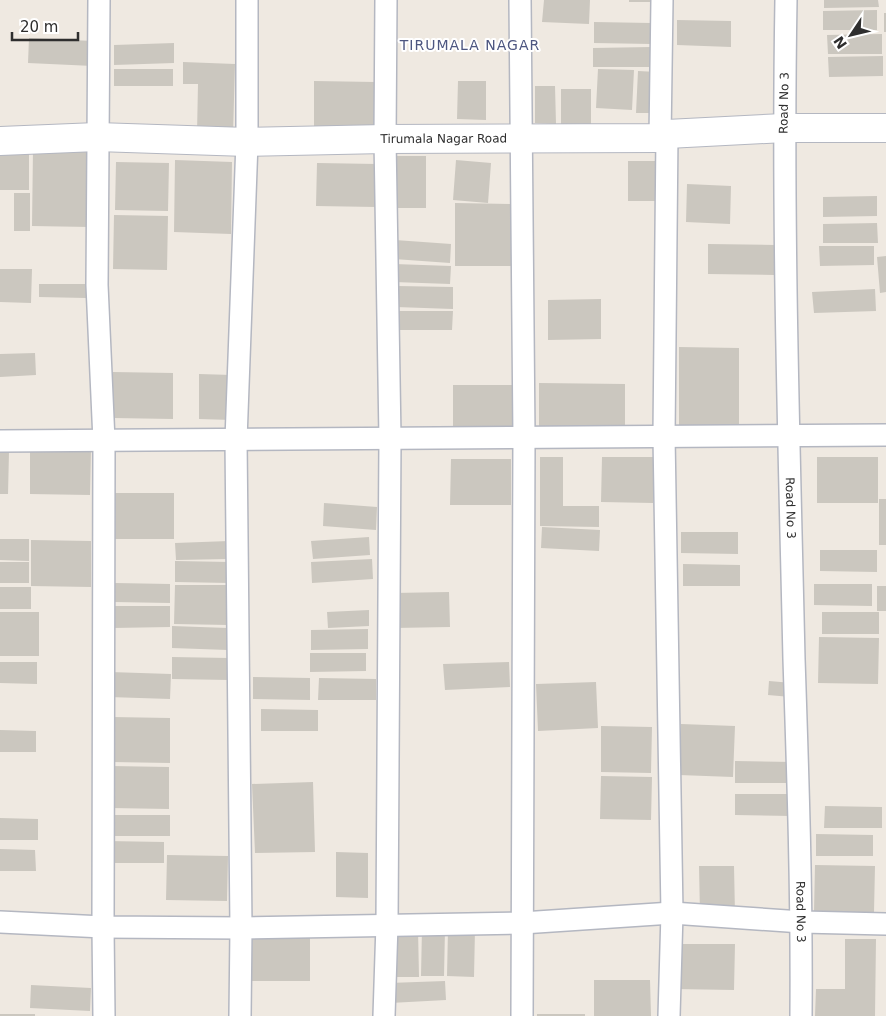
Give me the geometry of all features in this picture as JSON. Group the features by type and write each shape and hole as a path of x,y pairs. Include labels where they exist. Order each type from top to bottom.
{"street":[{"path":"99,0 97,285 104,440 104,1016"},
{"path":"240,1016 241,928 236,440 247,142 247,0"},
{"path":"384,1016 387,924 390,438 385,139 386,0"},
{"path":"520,0 524,437 522,1016"},
{"path":"662,0 664,436 672,914 669,1016"},
{"name":"Road No 3","path":"786,0 784,128 788,435 802,922 801,1016"},
{"name":"Tirumala Nagar Road","path":"0,142 97,137 247,142 664,136 784,128 886,128"},
{"path":"0,441 886,434"},
{"path":"0,922 103,927 241,928 522,923 672,914 802,922 886,924"}],"building":[{"path":"544,0 590,0 589,24 542,22"},
{"path":"629,0 651,0 651,2 629,2"},
{"path":"824,0 878,0 879,7 824,8"},
{"path":"877,10 877,30 823,30 823,11"},
{"path":"884,13 886,13 886,32 884,32"},
{"path":"677,20 731,21 731,47 677,45"},
{"path":"594,22 651,23 651,44 594,43"},
{"path":"882,34 882,54 828,54 827,35"},
{"path":"29,38 93,41 93,66 28,63"},
{"path":"174,43 174,63 114,65 114,45"},
{"path":"651,47 651,67 593,67 593,48"},
{"path":"883,56 883,76 829,77 828,57"},
{"path":"183,62 235,64 233,134 197,133 198,84 183,84"},
{"path":"114,69 173,69 173,86 114,86"},
{"path":"598,69 634,70 632,110 596,108"},
{"path":"638,71 657,72 656,113 636,113"},
{"path":"314,81 375,82 374,128 314,128"},
{"path":"458,81 486,81 486,120 457,119"},
{"path":"535,86 555,86 556,124 535,123"},
{"path":"561,89 591,89 591,126 561,126"},
{"path":"33,149 91,150 90,227 32,226"},
{"path":"0,152 29,152 29,190 0,190"},
{"path":"394,156 426,156 426,208 395,208"},
{"path":"175,160 232,162 231,234 174,232"},
{"path":"456,160 491,163 488,203 453,200"},
{"path":"628,161 659,161 659,201 628,201"},
{"path":"116,162 169,163 168,211 115,210"},
{"path":"317,163 377,164 376,207 316,206"},
{"path":"687,184 731,186 730,224 686,222"},
{"path":"14,193 30,193 30,231 14,231"},
{"path":"877,196 877,216 823,217 823,197"},
{"path":"455,203 511,204 511,266 455,266"},
{"path":"114,215 168,216 167,270 113,269"},
{"path":"877,223 878,243 823,243 823,224"},
{"path":"395,240 451,244 450,263 394,259"},
{"path":"708,244 775,245 775,275 708,274"},
{"path":"819,246 874,246 874,265 820,266"},
{"path":"886,256 886,292 880,293 877,257"},
{"path":"394,264 451,266 450,284 394,282"},
{"path":"0,269 32,269 31,303 0,302"},
{"path":"39,284 86,284 86,298 39,297"},
{"path":"397,286 453,287 453,309 396,307"},
{"path":"875,289 876,311 814,313 812,292"},
{"path":"601,299 601,339 548,340 548,300"},
{"path":"397,311 453,311 452,330 397,330"},
{"path":"679,347 739,348 739,429 679,428"},
{"path":"35,353 36,375 0,377 0,354"},
{"path":"113,372 173,373 173,419 113,418"},
{"path":"199,374 232,375 232,420 199,419"},
{"path":"539,383 625,384 625,429 539,429"},
{"path":"453,385 514,385 514,431 453,431"},
{"path":"30,448 91,449 90,495 30,494"},
{"path":"0,452 9,452 8,494 0,494"},
{"path":"540,457 563,457 563,506 599,506 599,527 540,526"},
{"path":"602,457 653,457 653,503 601,502"},
{"path":"817,457 878,457 878,503 817,503"},
{"path":"451,459 511,459 511,505 450,505"},
{"path":"114,493 174,493 174,539 114,539"},
{"path":"879,499 886,499 886,545 879,545"},
{"path":"324,503 377,507 376,530 323,526"},
{"path":"542,527 600,530 599,551 541,548"},
{"path":"681,532 738,532 738,554 681,553"},
{"path":"369,537 370,555 313,559 311,541"},
{"path":"0,539 29,539 29,561 0,560"},
{"path":"31,540 91,541 91,587 31,586"},
{"path":"229,541 229,559 176,560 175,543"},
{"path":"820,550 877,550 877,572 820,571"},
{"path":"372,559 373,579 312,583 311,562"},
{"path":"175,561 230,562 230,583 175,582"},
{"path":"0,562 29,562 29,583 0,583"},
{"path":"683,564 740,565 740,586 683,586"},
{"path":"115,583 170,584 170,603 114,602"},
{"path":"814,584 872,584 872,606 814,605"},
{"path":"175,585 228,585 228,625 174,624"},
{"path":"877,586 886,586 886,611 877,611"},
{"path":"0,587 31,587 31,609 0,609"},
{"path":"449,592 450,627 394,628 393,593"},
{"path":"112,606 170,606 170,627 113,628"},
{"path":"369,610 369,626 328,628 327,612"},
{"path":"0,612 39,612 39,656 0,656"},
{"path":"822,612 879,612 879,634 822,634"},
{"path":"172,626 228,628 228,650 172,648"},
{"path":"368,629 368,649 311,650 311,630"},
{"path":"819,637 879,638 878,684 818,683"},
{"path":"310,653 366,653 366,671 310,672"},
{"path":"172,657 229,658 229,680 172,679"},
{"path":"0,662 37,662 37,684 0,683"},
{"path":"509,662 510,687 445,690 443,664"},
{"path":"110,672 171,674 170,699 109,697"},
{"path":"253,677 310,678 310,700 253,699"},
{"path":"319,678 376,679 376,700 318,700"},
{"path":"769,681 792,683 791,697 768,695"},
{"path":"596,682 598,728 538,731 536,684"},
{"path":"261,709 318,710 318,731 261,731"},
{"path":"112,717 170,718 170,763 112,762"},
{"path":"681,724 735,726 733,777 679,775"},
{"path":"601,726 652,727 651,773 601,772"},
{"path":"0,730 36,731 36,752 0,752"},
{"path":"735,761 793,762 792,783 735,783"},
{"path":"111,766 169,767 169,809 111,808"},
{"path":"601,776 652,777 651,820 600,819"},
{"path":"313,782 315,852 255,853 252,784"},
{"path":"735,794 792,794 792,816 735,815"},
{"path":"825,806 882,807 882,828 824,828"},
{"path":"113,815 170,815 170,836 113,836"},
{"path":"0,818 38,819 38,840 0,840"},
{"path":"816,834 873,835 873,856 816,856"},
{"path":"107,841 164,842 164,863 107,863"},
{"path":"0,849 35,850 36,871 0,871"},
{"path":"336,852 368,853 368,898 336,897"},
{"path":"167,855 228,856 227,901 166,900"},
{"path":"815,865 875,866 874,912 814,912"},
{"path":"699,866 734,866 735,914 700,914"},
{"path":"422,928 445,929 444,976 421,976"},
{"path":"418,929 419,977 387,977 387,930"},
{"path":"448,929 475,929 474,977 447,976"},
{"path":"250,935 310,935 310,981 250,981"},
{"path":"845,939 876,939 875,1016 815,1016 816,989 845,989"},
{"path":"674,944 735,944 734,990 674,989"},
{"path":"594,980 650,980 651,1016 594,1016"},
{"path":"445,981 446,1000 390,1003 389,983"},
{"path":"31,985 91,988 90,1011 30,1008"},
{"path":"0,1014 35,1014 35,1016 0,1016"},
{"path":"537,1014 585,1014 585,1016 537,1016"}],"district":[{"name":"TIRUMALA NAGAR","path":"470,45"}]}
